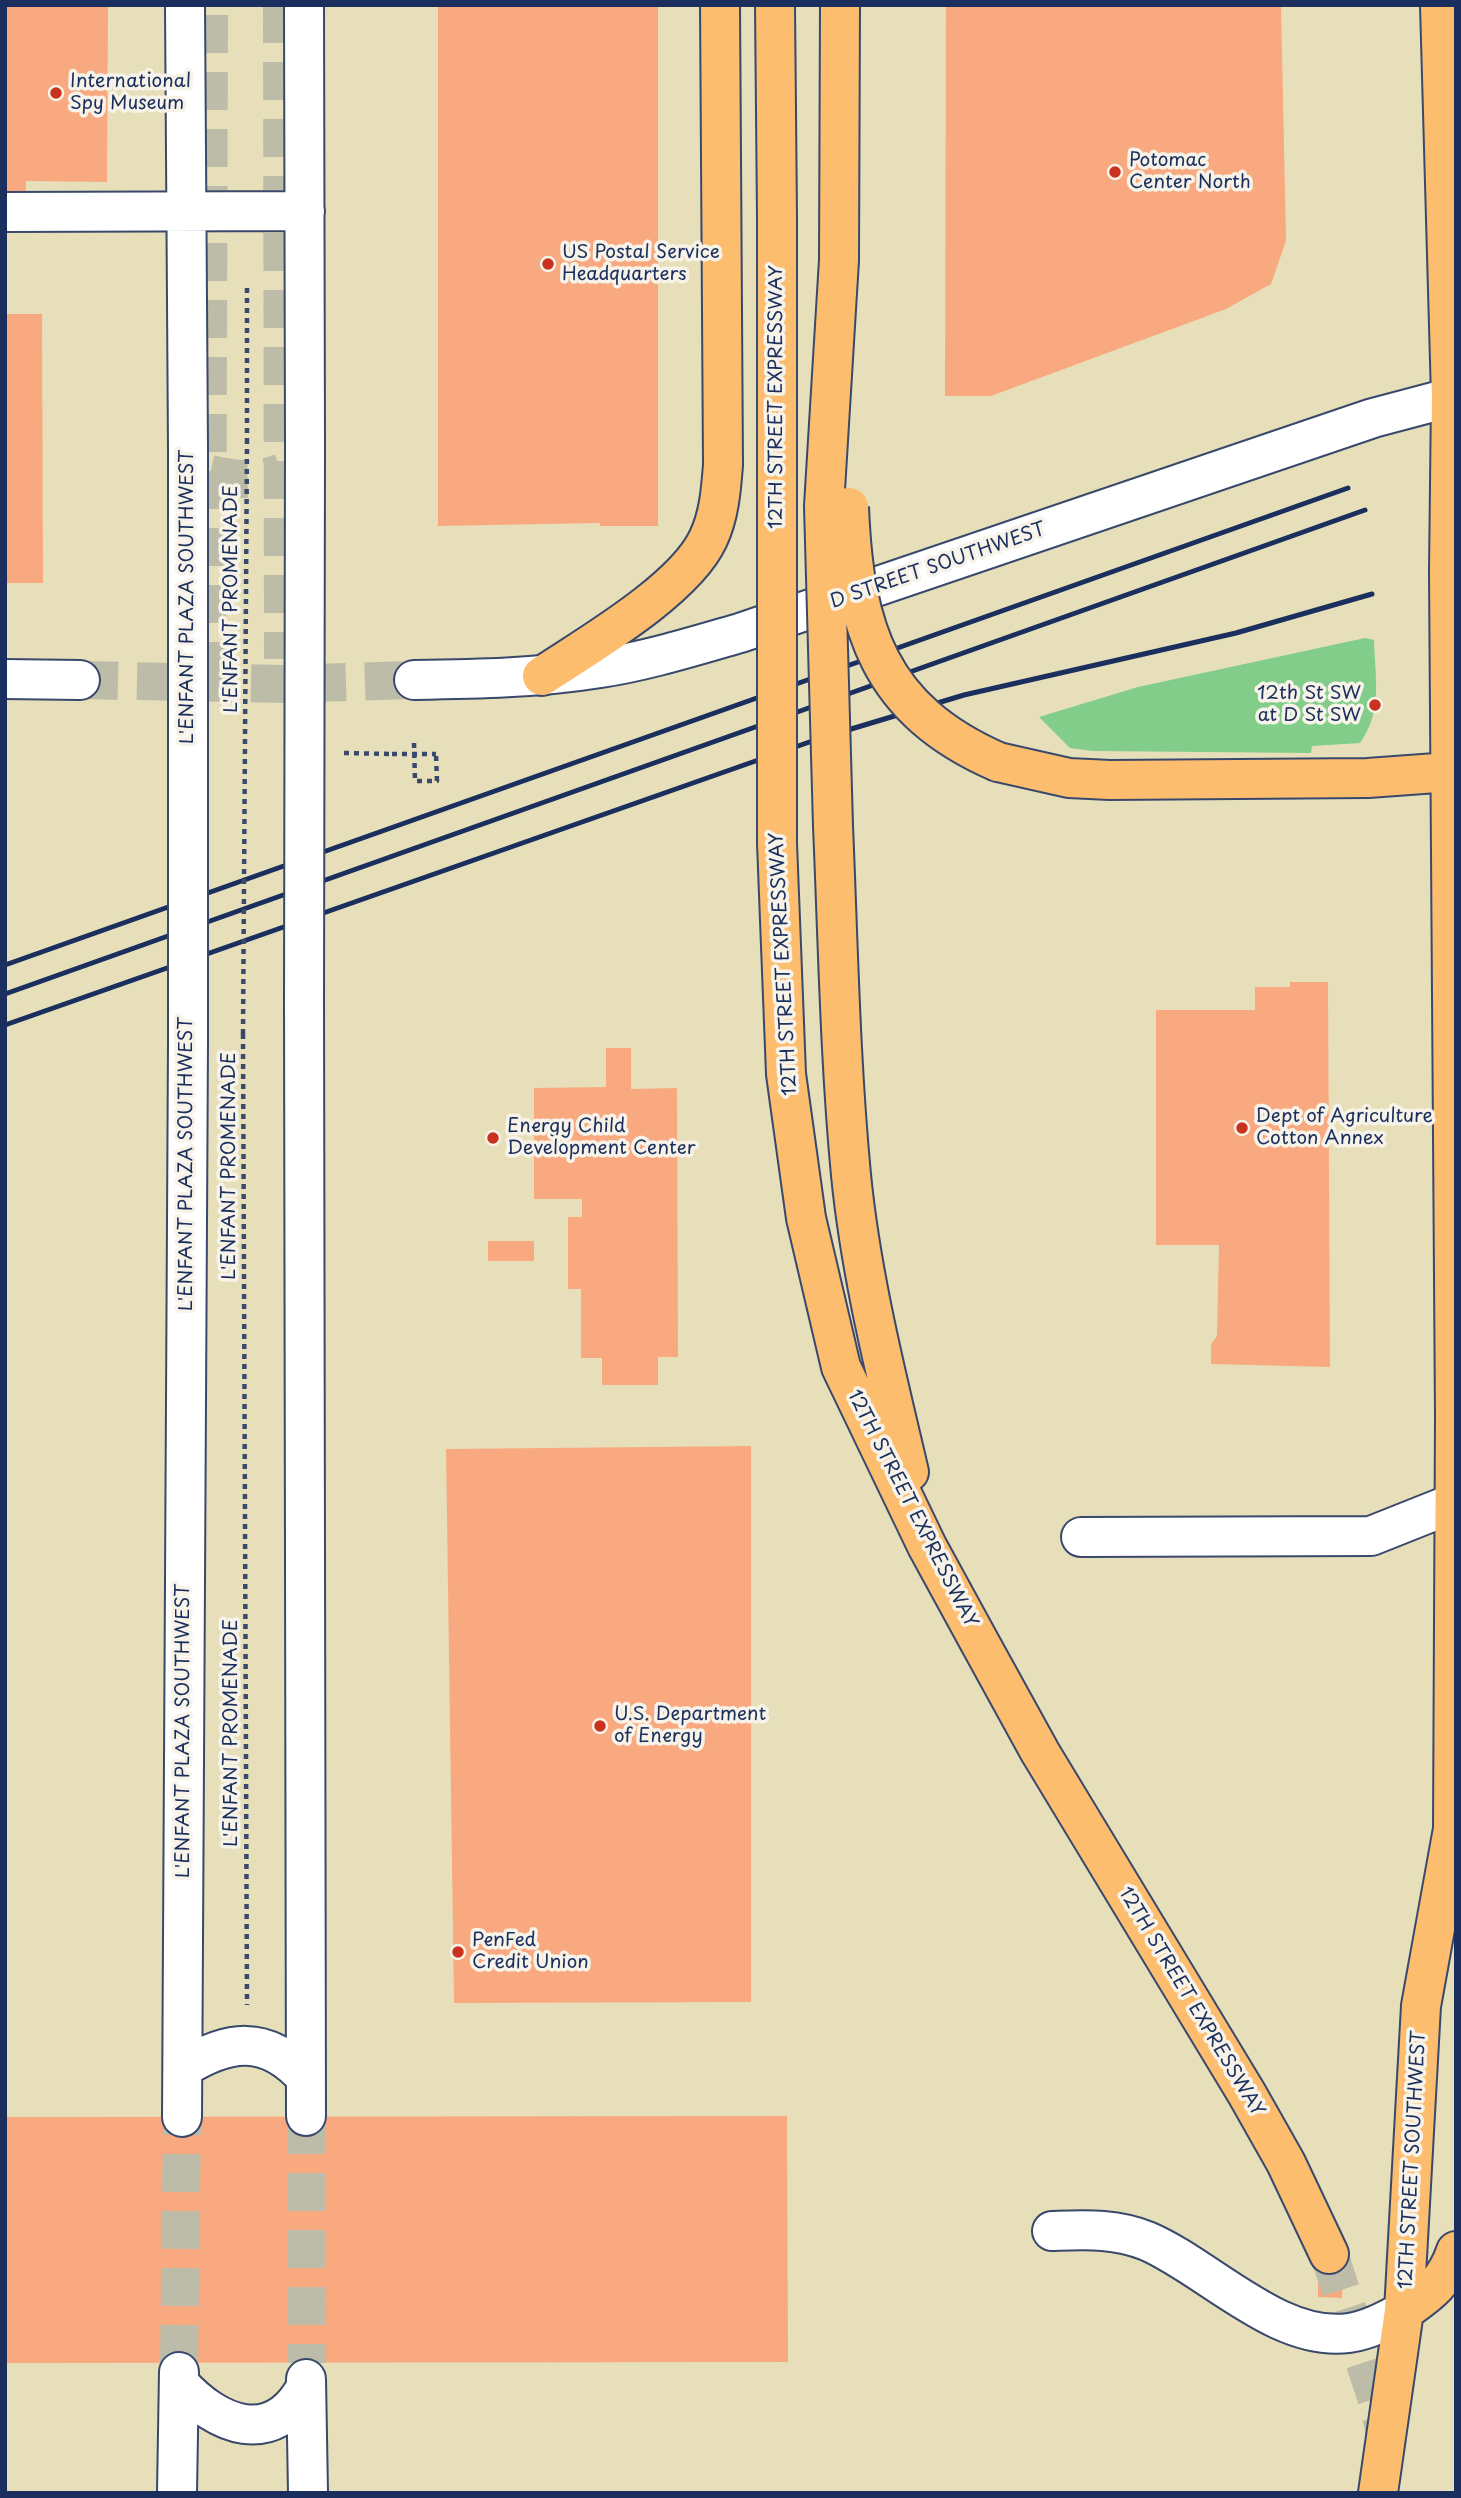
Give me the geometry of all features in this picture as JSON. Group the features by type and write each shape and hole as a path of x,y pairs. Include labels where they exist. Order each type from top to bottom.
{"main road":[{"path":"542,676 618,625 671,584 707,542 717,518 723,466 720,5"},
{"name":"12TH STREET EXPRESSWAY","path":"775,5 777,843 786,1074 806,1218 841,1367 927,1546 1040,1752 1247,2094 1286,2163 1329,2254"},
{"path":"840,5 839,260 851,548 860,611 881,663 911,704 963,746 998,761 1069,778 1368,778 1453,772"},
{"name":"12TH STREET SOUTHWEST","path":"1378,2493 1404,2311 1421,2006 1454,1837 1454,397 1440,5"},
{"path":"839,260 824,506 833,826 851,1177 883,1360 927,1546"},
{"path":"1404,2311 1436,2289 1449,2272 1456,2251"}],"street":[{"name":"L'ENFANT PLAZA SOUTHWEST","path":"182,2117 188,1042 185,5"},
{"path":"304,5 306,2116"},
{"path":"5,212 305,211"},
{"name":"D STREET SOUTHWEST","path":"414,680 542,676 602,668 740,633 1373,418 1454,397"},
{"path":"5,679 80,680"},
{"path":"1081,1537 1371,1536 1455,1502"},
{"path":"183,2068 208,2053 247,2045 274,2051 292,2062 305,2077"},
{"path":"1052,2231 1109,2230 1146,2241 1266,2311 1307,2328 1349,2333 1382,2323 1404,2311"},
{"path":"177,2493 179,2373 198,2405 218,2417 260,2425 279,2420 295,2407 307,2375 308,2493"}],"path":[{"name":"L'ENFANT PROMENADE","path":"247,288 243,1034 247,2045"},
{"path":"392,754 436,754 437,781 415,781 414,743"}],"green space":[{"path":"1365,638 1374,640 1376,694 1372,719 1360,743 1312,746 1311,753 1093,751 1070,748 1039,717 1138,687"}],"building":[{"name":"International Spy Museum","path":"5,5 108,5 107,182 26,181 25,224 5,224"},
{"name":"US Postal Service Headquarters","path":"438,5 658,5 658,526 600,526 600,523 438,526"},
{"name":"Potomac Center North","path":"946,5 1281,5 1286,241 1271,284 1226,309 991,396 945,396"},
{"path":"5,314 42,314 43,583 5,583"},
{"name":"Dept of Agriculture Cotton Annex","path":"1290,982 1328,982 1330,1367 1211,1364 1211,1344 1217,1336 1219,1245 1156,1245 1156,1010 1255,1010 1255,987 1290,987"},
{"path":"606,1048 631,1048 631,1089 677,1088 678,1357 658,1357 658,1385 602,1385 602,1358 581,1358 581,1289 568,1289 568,1217 582,1217 582,1199 534,1199 534,1088 606,1087"},
{"path":"488,1241 534,1241 534,1261 488,1261"},
{"name":"U.S. Department of Energy","path":"751,1446 751,2002 454,2003 446,1449"},
{"path":"787,2116 788,2362 5,2363 5,2117"},
{"path":"1318,2280 1343,2281 1342,2298 1318,2297"}],"tunnel":[{"path":"207,680 209,5"},
{"path":"282,5 283,659"},
{"path":"210,474 246,479 282,472"},
{"path":"80,680 283,684 414,680"},
{"path":"306,2116 307,2363"},
{"path":"179,2363 182,2117"},
{"path":"1329,2254 1379,2406 1386,2439"}],"railway":[{"path":"5,965 1348,488"},
{"path":"5,994 1365,510"},
{"path":"5,1025 818,739 964,695 1236,633 1372,594"}],"place":[{"name":"International Spy Museum","path":"56,93"},
{"name":"Potomac Center North","path":"1115,172"},
{"name":"US Postal Service Headquarters","path":"548,264"},
{"name":"12th St SW at D St SW","path":"1375,705"},
{"name":"Dept of Agriculture Cotton Annex","path":"1242,1128"},
{"name":"Energy Child Development Center","path":"493,1138"},
{"name":"U.S. Department of Energy","path":"600,1726"},
{"name":"PenFed Credit Union","path":"458,1952"}]}
